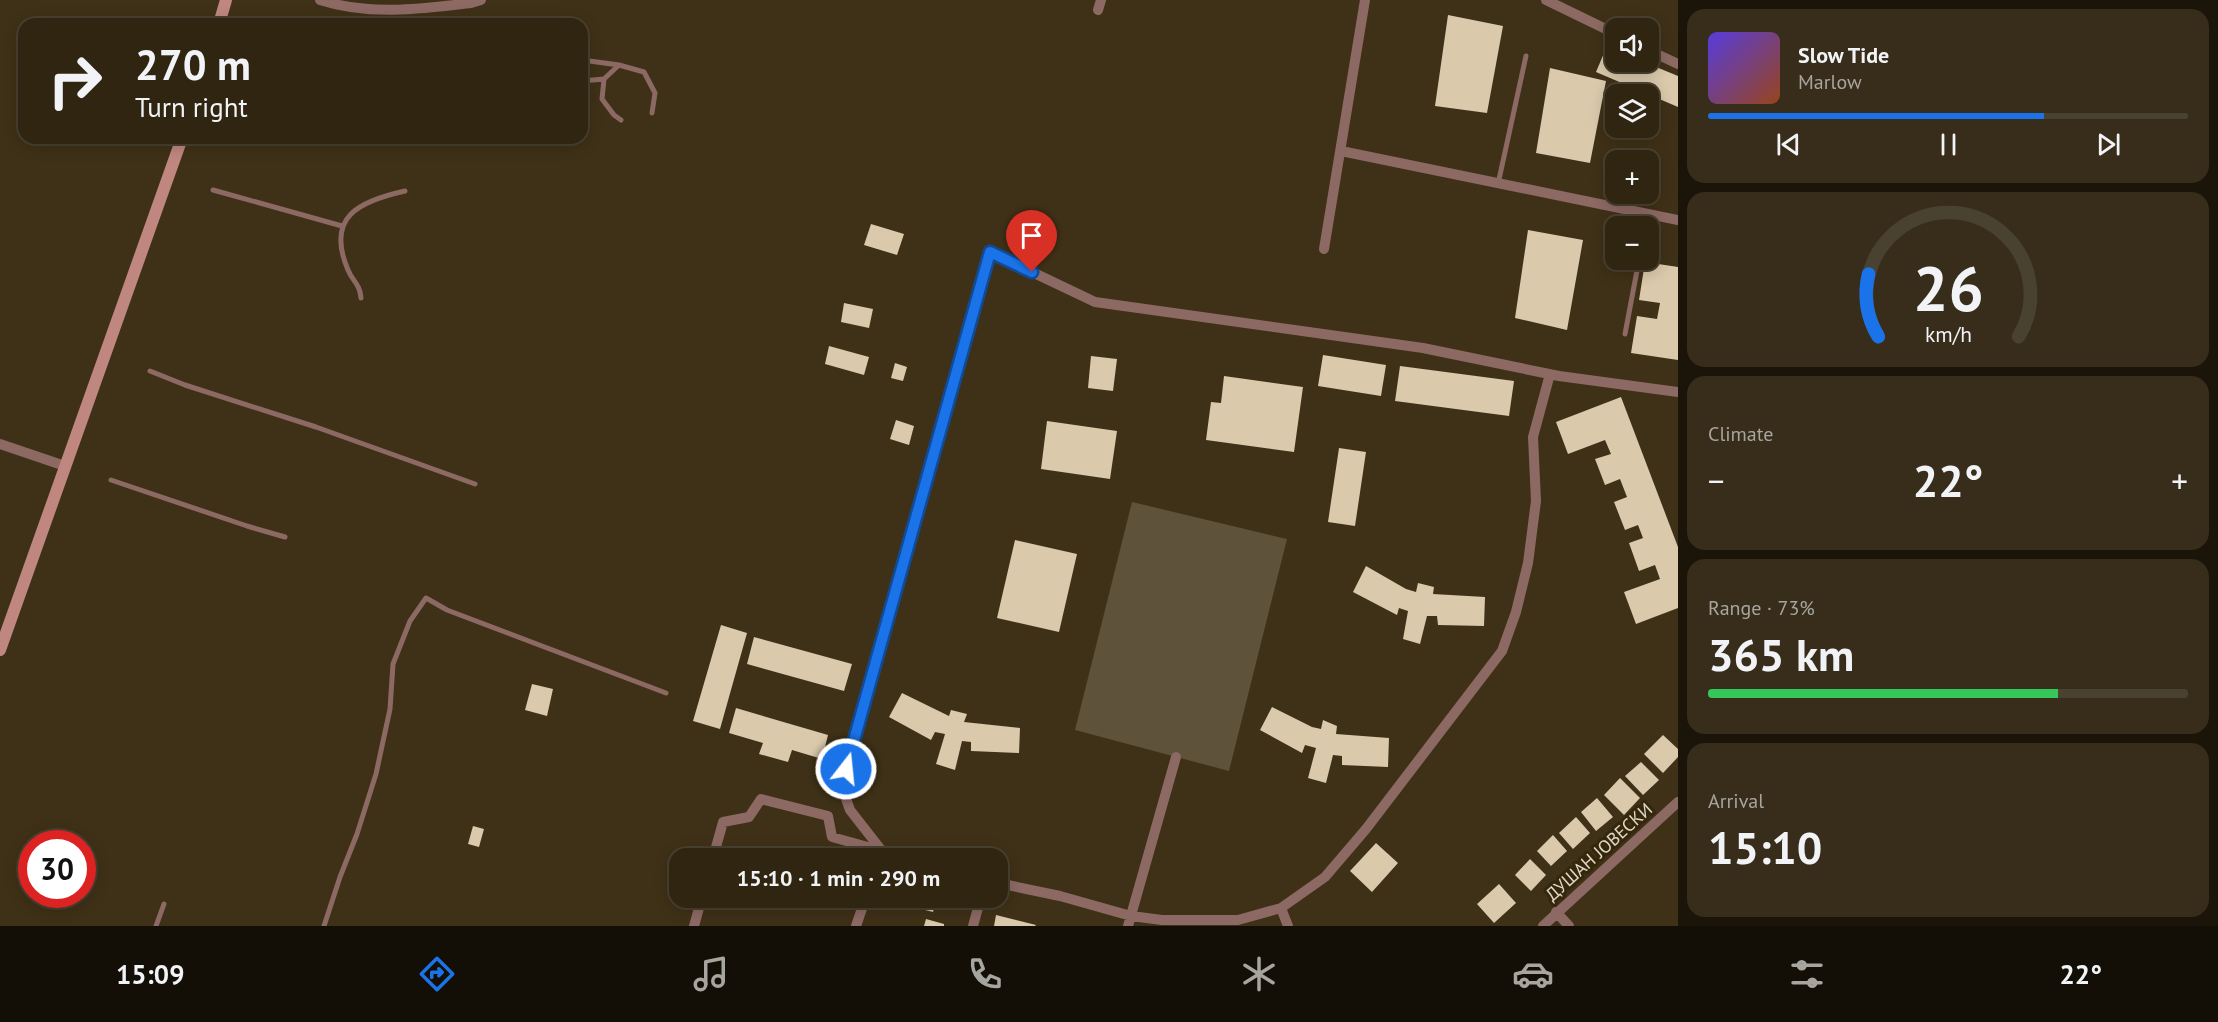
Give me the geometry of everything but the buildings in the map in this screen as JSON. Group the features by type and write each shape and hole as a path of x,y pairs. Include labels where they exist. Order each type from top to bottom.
{"main road":[{"path":"221,18 226,0"},
{"path":"0,650 180,144"}],"street":[{"path":"320,0 339,6 406,11 481,0"},
{"path":"1324,249 1365,0"},
{"path":"1546,0 1605,29"},
{"path":"1659,55 1678,64"},
{"path":"1341,151 1498,184 1626,216"},
{"path":"1659,221 1678,220"},
{"path":"876,848 850,810 844,793 846,769 990,252 1095,302 1423,348 1550,375 1678,392"},
{"path":"1008,885 1060,896 1130,921 1238,920 1281,908 1325,877 1366,829 1502,651 1516,612 1528,563 1536,501 1533,437 1550,375"},
{"path":"0,444 65,466"},
{"path":"1130,921 1176,757"},
{"path":"716,848 723,822 749,817 761,798 828,816 832,837 863,848"},
{"name":"ДУШАН ЈОВЕСКИ","path":"1543,926 1678,802"},
{"path":"693,926 699,908"},
{"path":"856,926 862,908"},
{"path":"973,926 978,908"},
{"path":"1281,908 1288,926"},
{"path":"1556,912 1569,926"}],"lane":[{"path":"1498,184 1526,56"},
{"path":"588,61 620,65 644,72 655,93 652,113"},
{"path":"588,80 604,79 620,65"},
{"path":"604,79 602,99 614,115 621,120"},
{"path":"213,190 342,226"},
{"path":"361,298 360,287 349,272 341,249 342,226 354,210 379,197 405,191"},
{"path":"1625,334 1637,270"},
{"path":"150,372 316,427 475,484"},
{"path":"111,480 285,537"},
{"path":"324,926 376,774 390,709 393,664 410,621 426,598 447,610 666,693"},
{"path":"156,926 164,904"}],"shaded area":[{"path":"1132,502 1287,539 1229,771 1075,730"}],"route":[{"path":"846,769 990,252 1032,272"}]}
